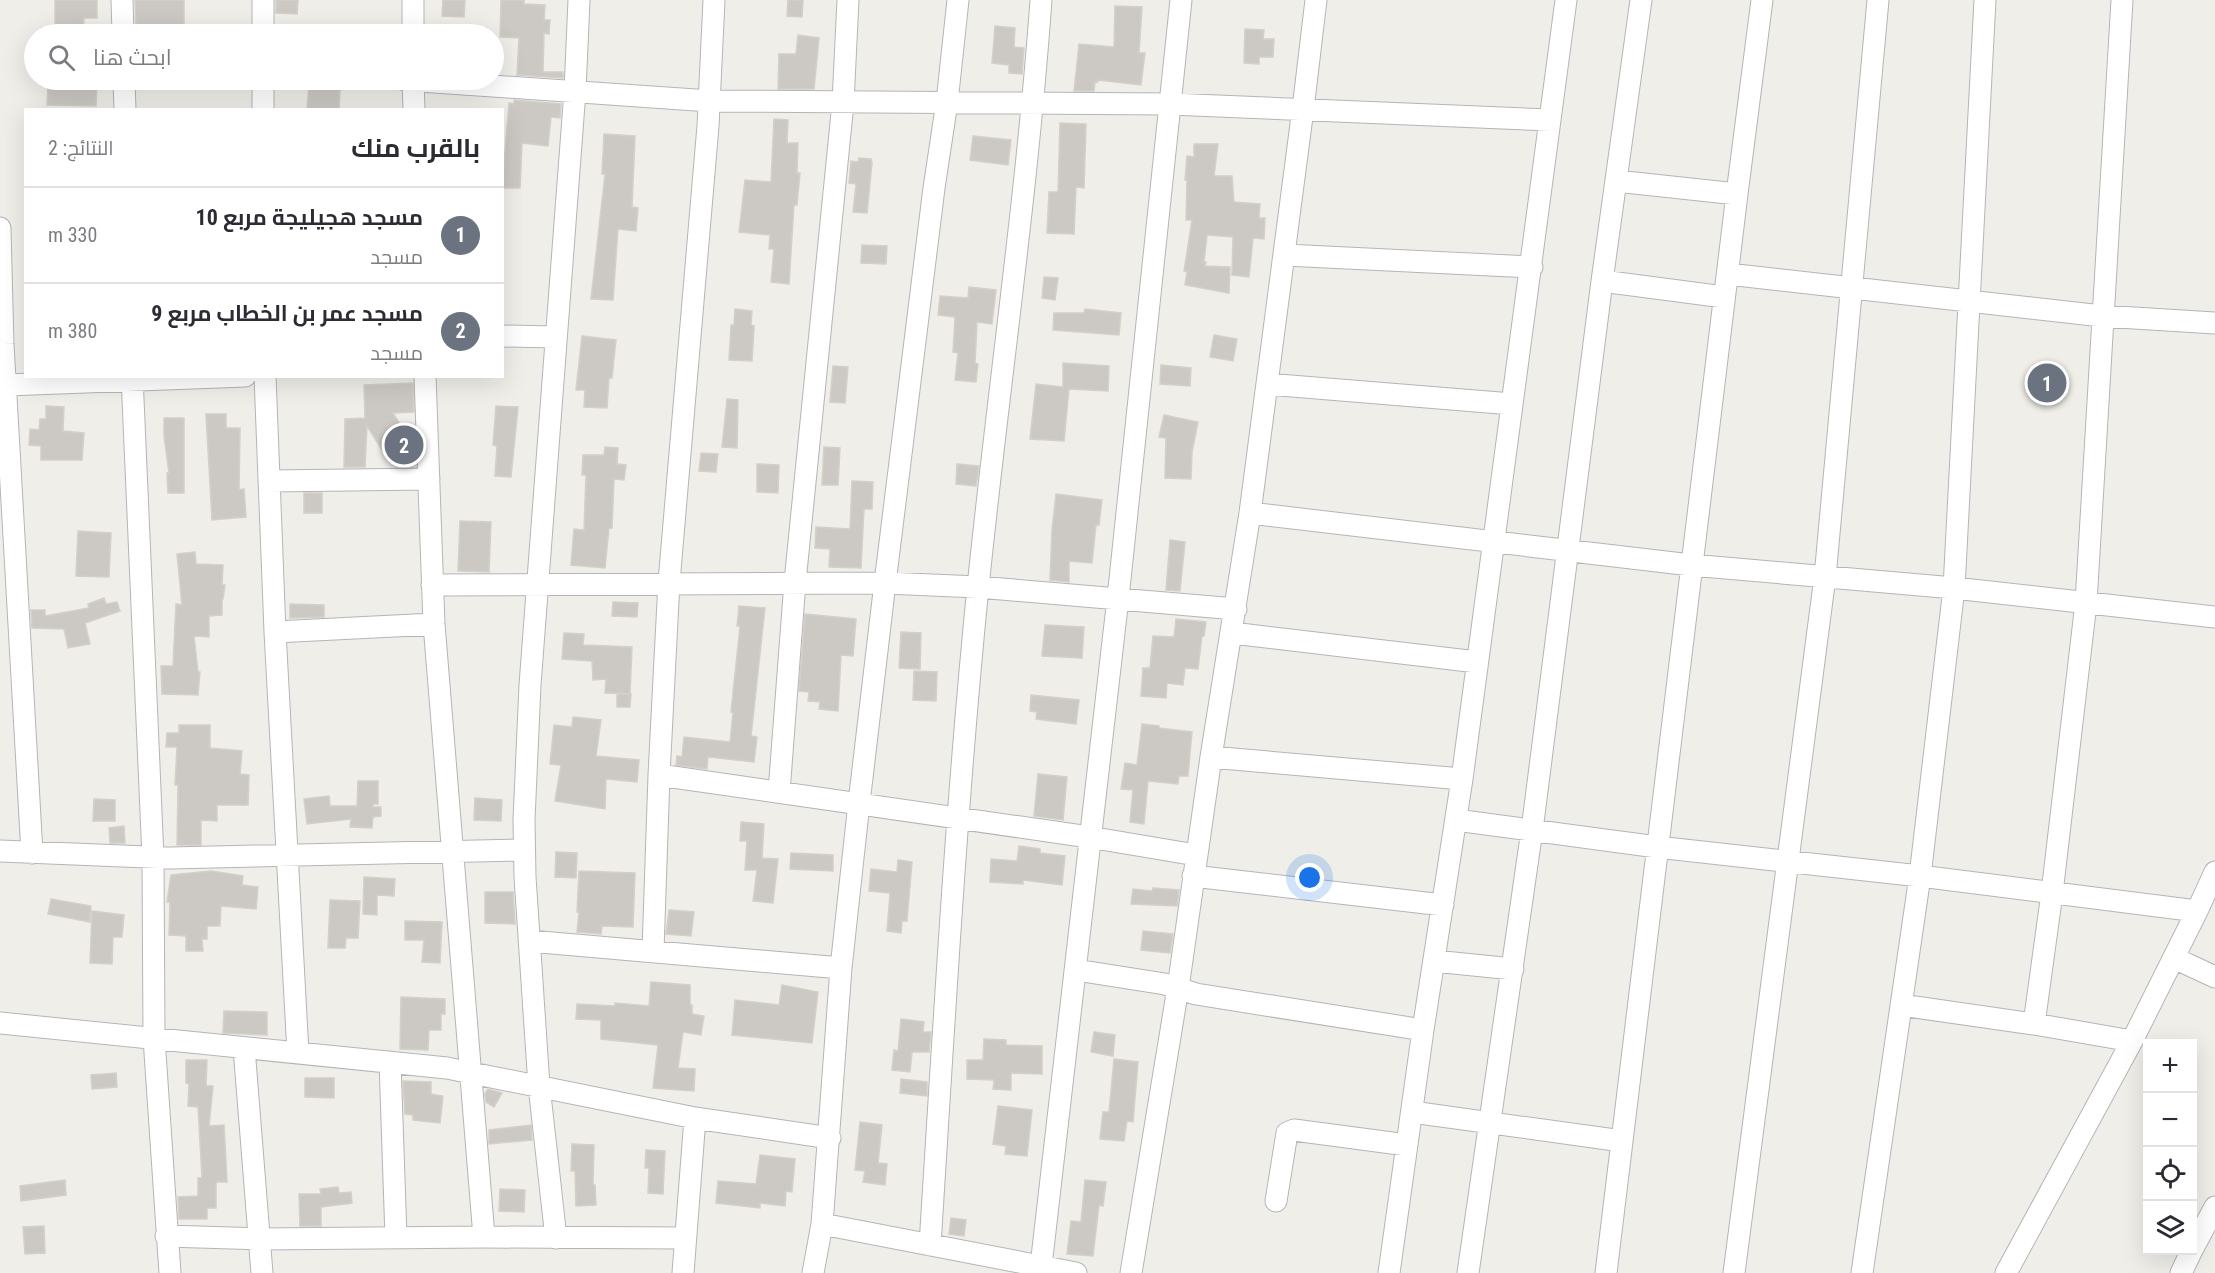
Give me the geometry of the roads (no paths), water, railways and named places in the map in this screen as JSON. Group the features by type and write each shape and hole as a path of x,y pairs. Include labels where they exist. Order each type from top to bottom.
{"street":[{"path":"122,0 123,24"},
{"path":"263,0 263,24"},
{"path":"413,0 413,24"},
{"path":"556,1238 538,1086 524,850 530,684 575,91 579,0"},
{"path":"653,951 658,775 669,582 710,101 714,0"},
{"path":"779,792 795,582 843,102 848,0"},
{"path":"813,1273 822,1224 841,968 859,803 958,0"},
{"path":"930,1245 957,818 978,587 1033,102 1041,0"},
{"path":"1041,1266 1118,598 1181,0"},
{"path":"1131,1273 1178,988 1196,855 1250,513 1316,0"},
{"path":"1389,1273 1423,1030 1462,779 1566,0"},
{"path":"1468,1273 1532,830 1602,281 1641,0"},
{"path":"1605,1273 1762,0"},
{"path":"1734,1273 1825,576 1878,0"},
{"path":"1862,1273 1920,876 1954,588 1971,300 1985,0"},
{"path":"2034,1024 2052,893 2086,603 2122,0"},
{"path":"504,86 710,101 1170,104 1550,120"},
{"path":"124,90 125,108"},
{"path":"263,90 263,108"},
{"path":"414,90 414,108"},
{"path":"1616,181 1737,194"},
{"path":"0,228 2,344 32,853"},
{"path":"1285,255 1532,267"},
{"path":"1728,274 2103,315 2215,323"},
{"path":"1602,281 1725,297"},
{"path":"504,336 555,337"},
{"path":"6,385 170,378"},
{"path":"265,378 275,632 298,1053"},
{"path":"424,378 434,624 484,1237"},
{"path":"132,379 153,858 154,1038 170,1273"},
{"path":"1267,384 1512,404"},
{"path":"269,481 429,479"},
{"path":"1250,513 1691,566 1954,588 2215,616"},
{"path":"432,585 669,582 885,583 978,587 1236,609"},
{"path":"275,632 434,624"},
{"path":"1232,633 1477,662"},
{"path":"1211,757 1462,779"},
{"path":"658,775 1089,837 1196,855"},
{"path":"1456,820 1657,847 1920,876 2197,911"},
{"path":"0,850 153,858 524,850"},
{"path":"2013,1270 2132,1041 2215,872"},
{"path":"1193,876 1443,905"},
{"path":"529,941 841,968"},
{"path":"2174,958 2215,977"},
{"path":"1434,961 1513,969"},
{"path":"1076,970 1165,984 1196,994 1423,1030"},
{"path":"1901,1005 2132,1041"},
{"path":"0,1023 470,1072 695,1118 830,1138"},
{"path":"244,1048 262,1273"},
{"path":"390,1062 396,1238"},
{"path":"1412,1112 1622,1141"},
{"path":"682,1273 695,1118"},
{"path":"1276,1200 1287,1133 1294,1130 1407,1145"},
{"path":"2197,1241 2215,1207"},
{"path":"822,1224 930,1245 988,1264 1041,1266 1076,1273"},
{"path":"166,1236 261,1239 484,1237 685,1239"},
{"path":"2181,1273 2190,1255"}],"place":[{"name":"مسجد هجيليجة مربع 10","path":"2047,383"},
{"name":"مسجد عمر بن الخطاب مربع 9","path":"404,445"}]}
